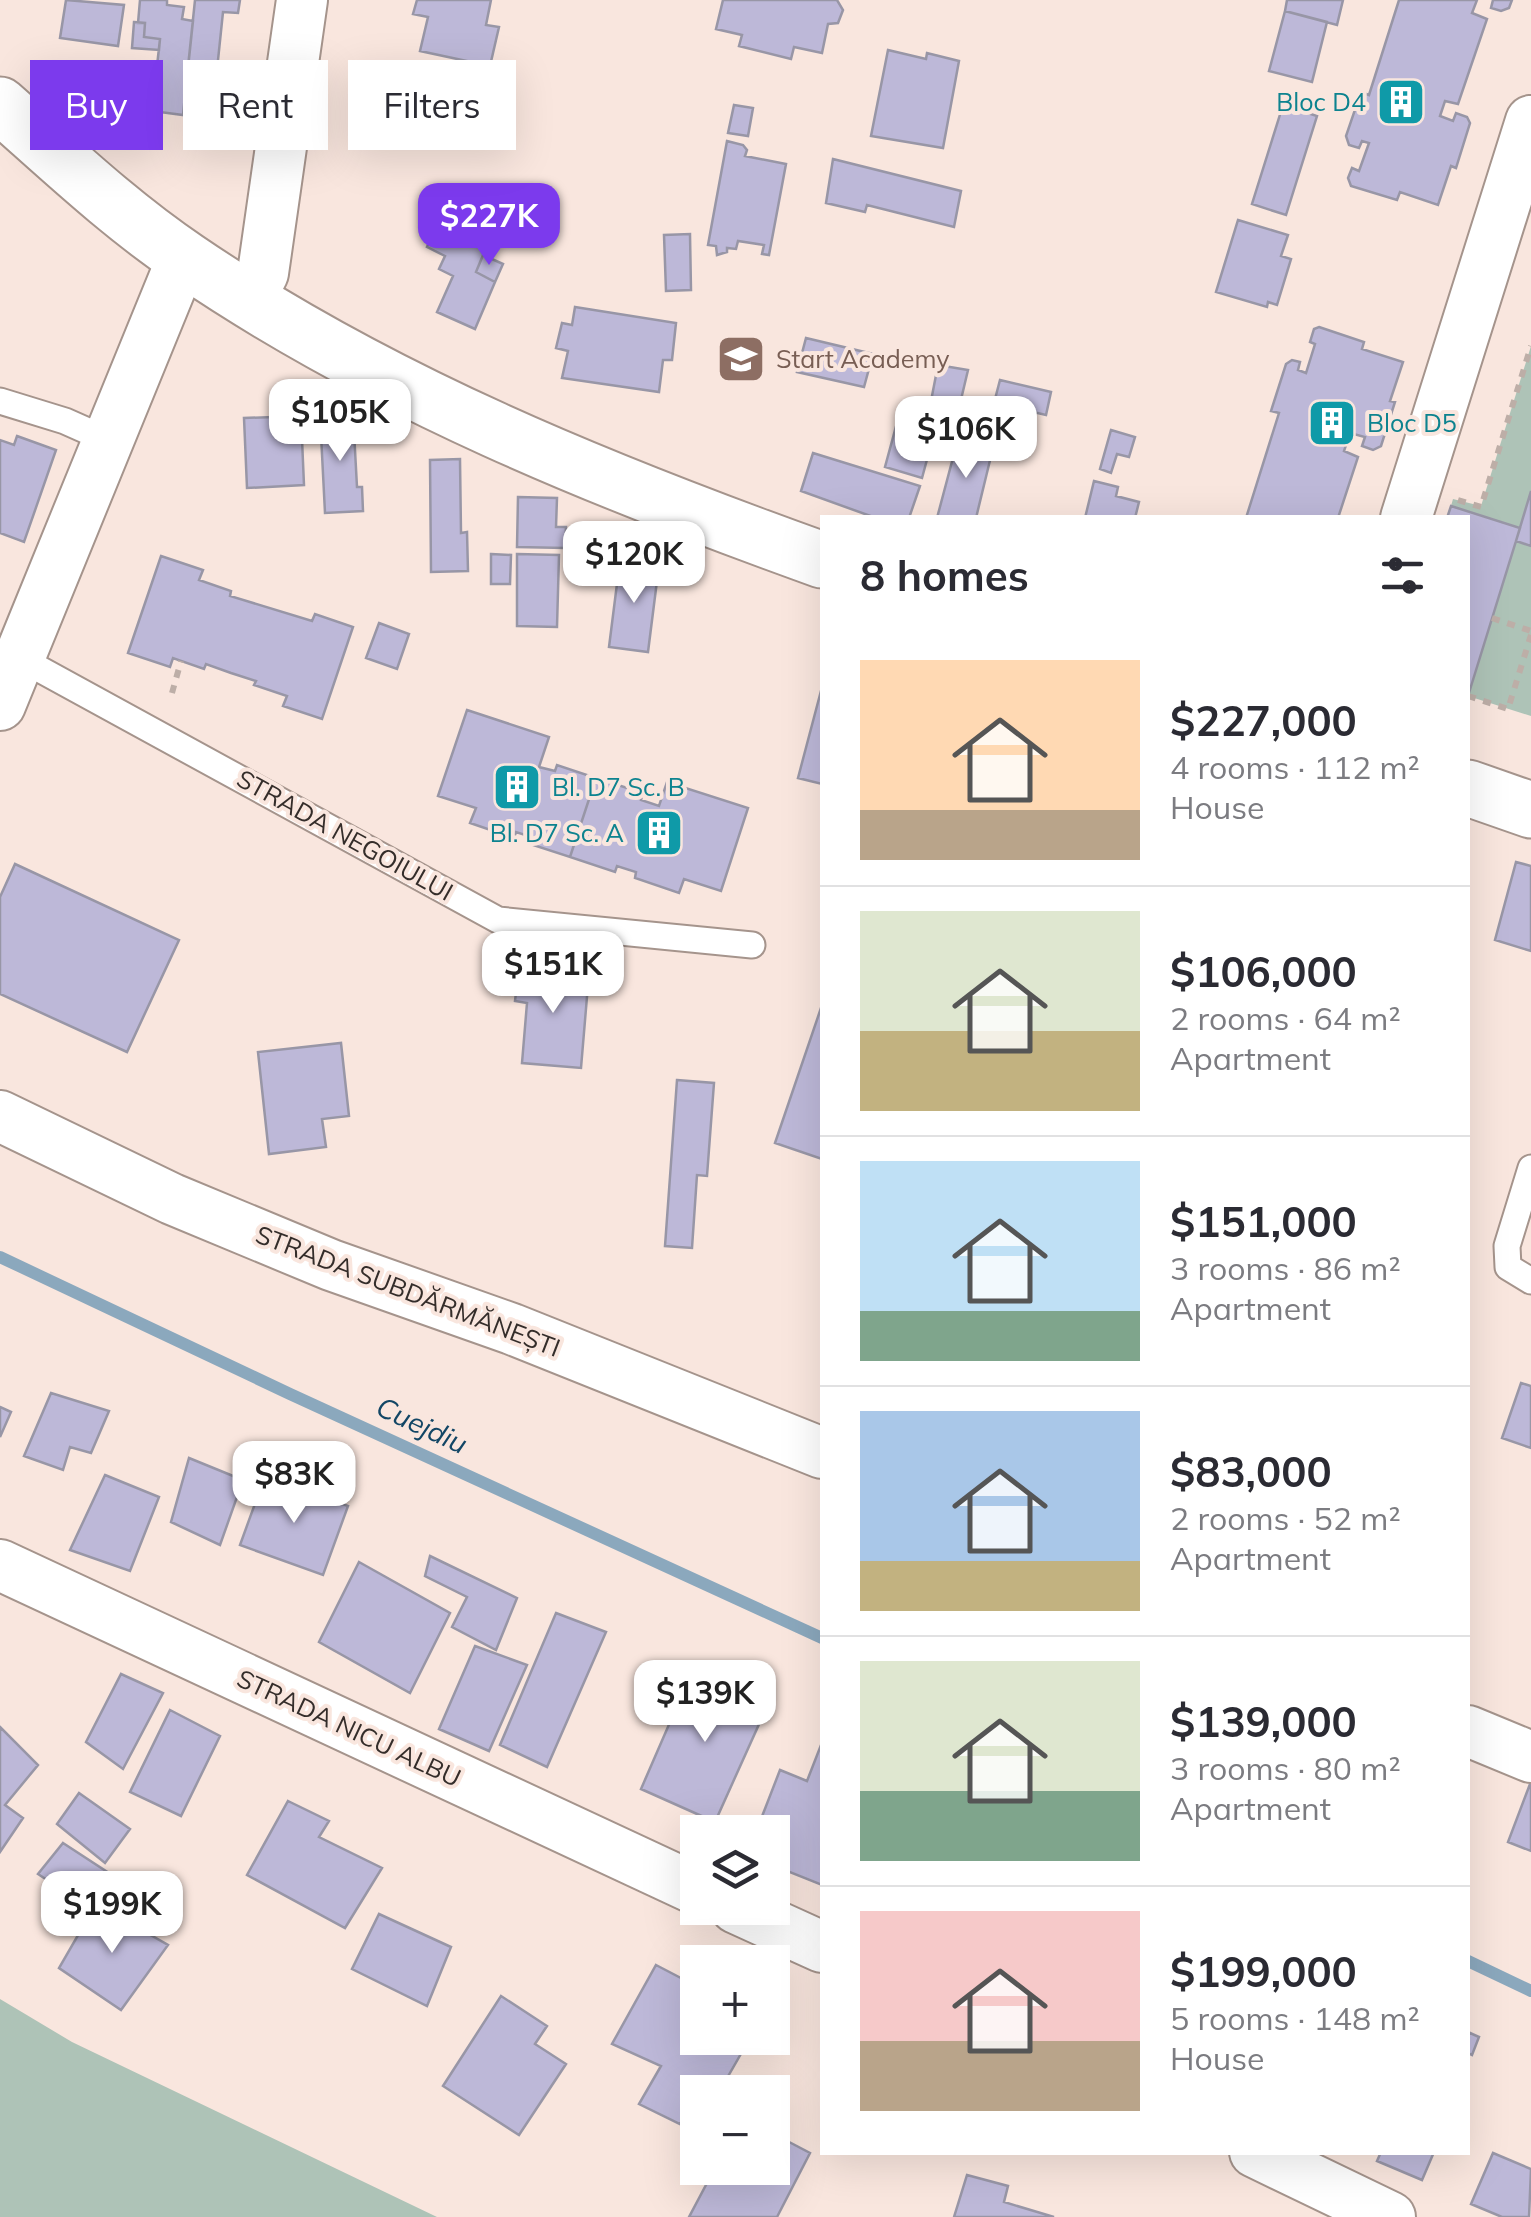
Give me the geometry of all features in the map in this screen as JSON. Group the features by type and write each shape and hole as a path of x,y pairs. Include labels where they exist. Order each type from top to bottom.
{"street":[{"path":"249,300 263,272 302,0"},
{"path":"0,105 183,258 340,352 542,452 820,559"},
{"path":"1427,507 1528,139"},
{"path":"0,705 11,653 110,440 183,258"},
{"path":"1470,789 1531,810"},
{"name":"STRADA SUBDĂRMĂNEȘTI","path":"0,1116 172,1199 331,1264 512,1329 820,1453"},
{"name":"STRADA NICU ALBU","path":"0,1565 680,1882"},
{"path":"1470,1732 1531,1756"},
{"path":"773,1925 820,1946"},
{"path":"1260,2155 1390,2217"}],"lane":[{"path":"0,401 110,440"},
{"name":"STRADA NEGOIULUI","path":"11,653 498,920 752,945"},
{"path":"1531,1168 1507,1246 1508,1267 1531,1281"}],"path":[{"path":"1427,507 1481,507 1531,346"},
{"path":"1470,697 1508,709 1531,633 1492,618"},
{"path":"172,692 182,661"}],"green space":[{"path":"1531,346 1531,491 1520,528 1451,506 1453,499 1481,506"},
{"path":"1516,541 1531,546 1531,716 1470,697"},
{"path":"0,1999 72,2042 437,2217 0,2217"}],"building":[{"path":"66,0 124,5 118,46 60,38"},
{"path":"140,0 167,0 167,5 184,7 182,19 193,21 189,60 183,60 183,115 163,112 163,60 158,60 160,39 144,37 145,23 138,23"},
{"path":"195,0 240,0 238,13 223,12 218,60 189,60"},
{"path":"417,0 491,0 486,25 499,27 491,60 462,60 420,51 428,17 413,14"},
{"path":"723,0 837,0 843,10 838,23 828,24 822,53 794,47 791,59 739,46 742,35 716,29"},
{"path":"1287,0 1343,0 1337,25 1285,11"},
{"name":"Bloc D4","path":"1399,0 1477,0 1472,13 1487,19 1458,104 1445,101 1440,116 1453,121 1456,113 1467,117 1470,123 1456,168 1451,166 1438,205 1400,192 1397,200 1351,186 1348,178 1352,168 1359,171 1369,143 1362,141 1359,148 1349,145 1346,136 1361,92 1369,95"},
{"path":"1493,0 1512,0 1509,8 1501,11 1491,8"},
{"path":"1285,11 1327,22 1312,82 1269,71"},
{"path":"134,22 145,23 144,37 160,39 159,50 132,48"},
{"path":"888,50 926,59 927,53 959,61 943,148 871,136"},
{"path":"734,105 753,108 748,136 728,133"},
{"path":"1283,105 1317,116 1286,215 1252,204"},
{"path":"727,141 743,145 747,150 745,156 786,164 769,255 762,254 764,245 738,241 736,249 727,248 727,252 717,255 716,246 708,245"},
{"path":"833,159 961,191 954,227 867,205 865,212 826,203"},
{"path":"451,196 499,217 476,272 495,282 475,329 437,312 453,276 439,269 445,256 427,247"},
{"path":"1238,220 1288,235 1281,256 1291,259 1277,305 1268,302 1267,307 1216,292"},
{"path":"690,234 691,290 666,291 664,235"},
{"path":"483,255 503,264 495,282 476,272"},
{"path":"575,307 676,323 672,360 663,360 659,392 562,378 568,351 556,348 562,323 572,325"},
{"name":"Bloc D5","path":"1319,327 1364,342 1362,349 1403,362 1381,446 1373,450 1362,446 1365,437 1350,433 1344,451 1358,457 1339,515 1247,515 1279,413 1271,411 1286,364 1292,360 1300,362 1298,370 1306,373 1315,344 1310,342 1314,329"},
{"path":"806,338 873,354 864,387 797,372"},
{"path":"938,365 968,370 959,408 931,401"},
{"path":"1000,380 1051,392 1046,415 994,403"},
{"path":"968,400 995,407 984,446 958,439"},
{"path":"353,413 357,487 362,487 363,511 325,513 320,415"},
{"path":"301,416 304,485 247,488 244,418"},
{"path":"898,419 935,430 922,478 885,467"},
{"path":"1111,430 1135,437 1129,457 1117,454 1111,473 1100,469"},
{"path":"17,436 56,450 24,542 0,533 0,440 14,445"},
{"path":"958,439 993,448 977,515 938,515"},
{"path":"813,453 920,486 910,515 868,515 801,491"},
{"path":"460,459 461,533 467,532 468,571 431,572 430,460"},
{"path":"1094,481 1118,487 1116,496 1139,502 1136,515 1086,515"},
{"path":"1531,491 1531,546 1516,541"},
{"path":"518,497 557,498 556,527 566,527 565,548 517,547"},
{"path":"1451,506 1520,528 1470,690 1470,515 1448,515"},
{"path":"491,554 511,555 510,584 491,584"},
{"path":"517,554 559,555 557,627 517,626"},
{"path":"161,556 203,570 199,580 231,591 230,596 312,621 315,614 353,627 322,719 283,706 287,696 254,685 256,681 206,664 204,669 173,658 170,667 128,653"},
{"path":"620,560 659,565 648,652 609,647"},
{"path":"379,623 409,634 397,669 366,658"},
{"path":"820,695 820,784 798,778"},
{"name":"Bl. D7 Sc. B","path":"467,710 549,737 539,767 555,771 557,765 596,778 570,857 533,845 535,838 516,832 514,838 470,823 476,808 438,796"},
{"name":"Bl. D7 Sc. A","path":"596,778 643,793 641,800 659,806 667,782 748,808 721,891 684,879 679,893 635,878 636,872 617,866 615,872 570,857"},
{"path":"1516,862 1531,866 1531,951 1495,940"},
{"path":"15,864 179,940 127,1052 0,994 0,897"},
{"path":"519,967 589,973 581,1068 522,1063 527,1003 515,1001"},
{"path":"820,1011 820,1158 775,1143"},
{"path":"341,1043 349,1116 322,1119 326,1147 269,1154 258,1052"},
{"path":"677,1080 714,1083 707,1176 697,1175 692,1248 665,1246"},
{"path":"1521,1383 1531,1386 1531,1448 1502,1438"},
{"path":"51,1393 109,1411 91,1453 70,1447 63,1470 24,1456"},
{"path":"0,1407 11,1412 0,1437"},
{"path":"189,1458 243,1480 220,1545 171,1522"},
{"path":"105,1475 159,1497 130,1571 70,1550"},
{"path":"265,1476 348,1506 323,1575 240,1545"},
{"path":"430,1556 517,1598 496,1650 452,1627 467,1597 425,1576"},
{"path":"359,1562 450,1613 410,1693 319,1642"},
{"path":"556,1613 606,1632 547,1767 500,1745"},
{"path":"475,1646 527,1665 489,1751 439,1729"},
{"path":"694,1667 769,1702 718,1815 699,1815 641,1789"},
{"path":"121,1674 163,1693 123,1769 86,1742"},
{"path":"170,1710 220,1736 181,1816 130,1792"},
{"path":"0,1727 38,1765 5,1805 23,1818 0,1852"},
{"path":"820,1748 820,1884 790,1872 790,1815 763,1815 780,1770 807,1781"},
{"path":"1531,1784 1531,1851 1508,1842"},
{"path":"79,1793 130,1829 105,1863 57,1824"},
{"path":"288,1801 329,1821 319,1837 382,1868 345,1928 247,1875"},
{"path":"63,1843 115,1877 86,1906 38,1874"},
{"path":"96,1904 168,1945 121,2010 59,1968"},
{"path":"379,1914 451,1947 427,2006 352,1969"},
{"path":"656,1965 680,1978 680,2055 740,2055 729,2075 680,2075 680,2124 639,2104 661,2066 612,2044"},
{"path":"501,1996 547,2026 535,2044 566,2064 519,2135 443,2086"},
{"path":"1470,2033 1479,2037 1470,2054"},
{"path":"790,2142 810,2153 777,2217 689,2217 706,2185 790,2185"},
{"path":"1493,2153 1531,2169 1529,2217 1502,2217 1471,2204"},
{"path":"1380,2155 1433,2155 1422,2180 1377,2161"},
{"path":"967,2175 1008,2186 1004,2202 1054,2217 954,2217"}],"waterway":[{"name":"Cuejdiu","path":"0,1257 820,1637"},
{"name":"Cuejdiu","path":"1470,1962 1531,1991"}],"place":[{"name":"Bloc D4","path":"1401,102"},
{"name":"Start Academy","path":"741,359"},
{"name":"Bloc D5","path":"1332,423"},
{"name":"Bl. D7 Sc. B","path":"517,787"},
{"name":"Bl. D7 Sc. A","path":"659,833"}]}
